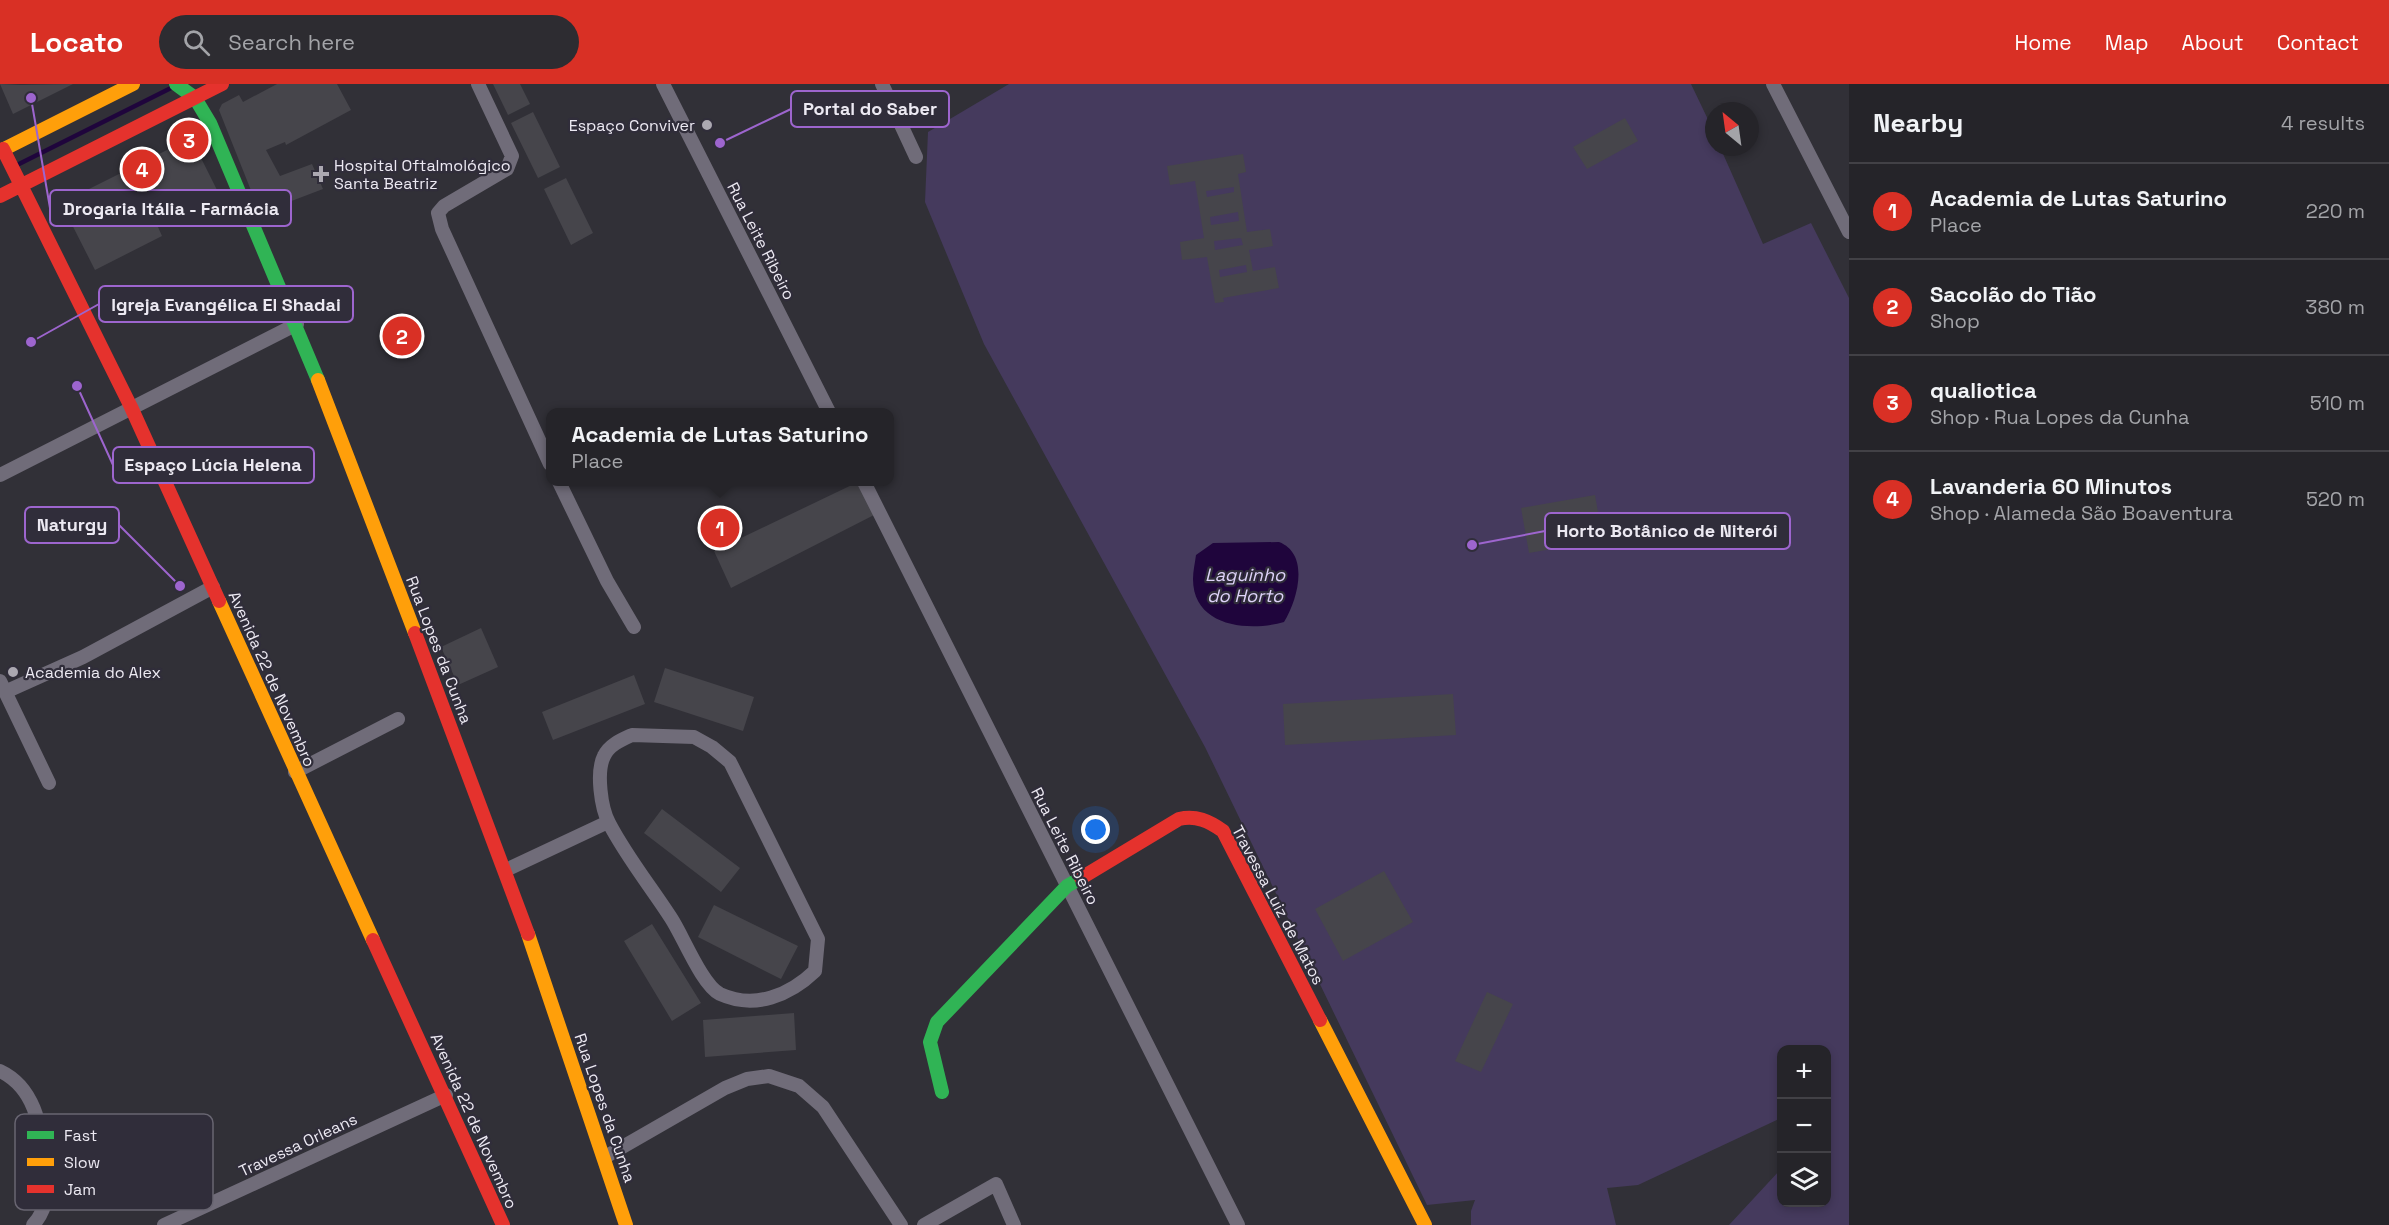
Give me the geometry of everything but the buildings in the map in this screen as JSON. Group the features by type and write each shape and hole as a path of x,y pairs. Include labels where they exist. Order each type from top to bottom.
{"main road":[{"path":"1,148 133,84"},
{"path":"0,196 185,91 222,84"},
{"name":"Rua Lopes da Cunha","path":"185,91 210,123 297,324 506,870 605,1157 626,1225"},
{"name":"Avenida 22 de Novembro","path":"1,148 131,407 295,772 446,1095 503,1225"},
{"name":"Travessa Luiz de Matos","path":"942,1092 930,1042 937,1022 1067,886 1179,819 1195,816 1210,821 1223,831 1425,1225"}],"street":[{"path":"478,84 512,156 510,164 507,169 444,206 438,213 442,229 546,455"},
{"name":"Rua Leite Ribeiro","path":"663,84 827,408"},
{"path":"882,84 916,157"},
{"path":"1773,84 1849,232"},
{"path":"0,475 297,324"},
{"path":"561,486 607,581 634,627"},
{"name":"Rua Leite Ribeiro","path":"866,486 1238,1225"},
{"path":"49,783 3,687 83,657 213,587"},
{"path":"295,772 398,719"},
{"path":"632,735 694,737 712,747 730,762 818,939 815,971 798,987 763,1000 752,1001 721,994 708,982 672,920 608,822 600,773 604,756 614,744 632,735"},
{"path":"506,870 608,822"},
{"path":"0,1071 21,1088 32,1102 37,1114"},
{"path":"605,1157 725,1088 747,1079 769,1076 799,1086 823,1107 901,1225"},
{"name":"Travessa Orleans","path":"213,1202 446,1095"},
{"path":"924,1225 996,1184 1014,1225"},
{"path":"33,1225 43,1210"},
{"name":"Travessa Orleans","path":"164,1225 197,1210"}],"shaded area":[{"path":"1009,84 1691,84 1705,113 1705,156 1724,156 1763,244 1811,223 1849,298 1849,1225 1729,1225 1777,1173 1777,1207 1831,1207 1831,1045 1777,1045 1777,1120 1638,1185 1607,1188 1616,1225 1471,1225 1471,1211 1475,1200 1427,1205 1205,747 984,344 925,202 928,132"}],"water":[{"name":"Laguinho do Horto","path":"1279,542 1289,548 1295,556 1298,567 1297,590 1284,622 1270,625 1240,625 1225,622 1202,607 1195,595 1193,579 1196,555 1213,543"}],"waterway":[{"path":"17,165 173,87"}],"traffic: fast":[{"path":"176,84 195,98 210,123 318,380"},
{"path":"942,1092 930,1042 937,1022 1067,886 1081,878"}],"traffic: slow":[{"path":"0,151 133,84"},
{"path":"318,380 415,633"},
{"path":"219,601 373,940"},
{"path":"528,934 626,1225"},
{"path":"1320,1020 1425,1225"}],"traffic: jam":[{"path":"0,196 222,84"},
{"path":"3,149 131,407 219,601"},
{"path":"415,633 528,934"},
{"path":"1081,878 1179,819 1197,818 1213,824 1223,831 1320,1020"},
{"path":"373,940 503,1225"}],"place":[{"name":"Drogaria Itália - Farmácia","path":"31,98"},
{"name":"Espaço Conviver","path":"707,125"},
{"name":"qualiotica","path":"189,140"},
{"name":"Portal do Saber","path":"720,143"},
{"name":"Lavanderia 60 Minutos","path":"142,169"},
{"name":"Hospital Oftalmológico Santa Beatriz","path":"321,174"},
{"name":"Sacolão do Tião","path":"402,336"},
{"name":"Igreja Evangélica El Shadai","path":"31,342"},
{"name":"Espaço Lúcia Helena","path":"77,386"},
{"name":"Academia de Lutas Saturino","path":"720,528"},
{"name":"Horto Botânico de Niterói","path":"1472,545"},
{"name":"Naturgy","path":"180,586"},
{"name":"Academia do Alex","path":"13,672"}]}
